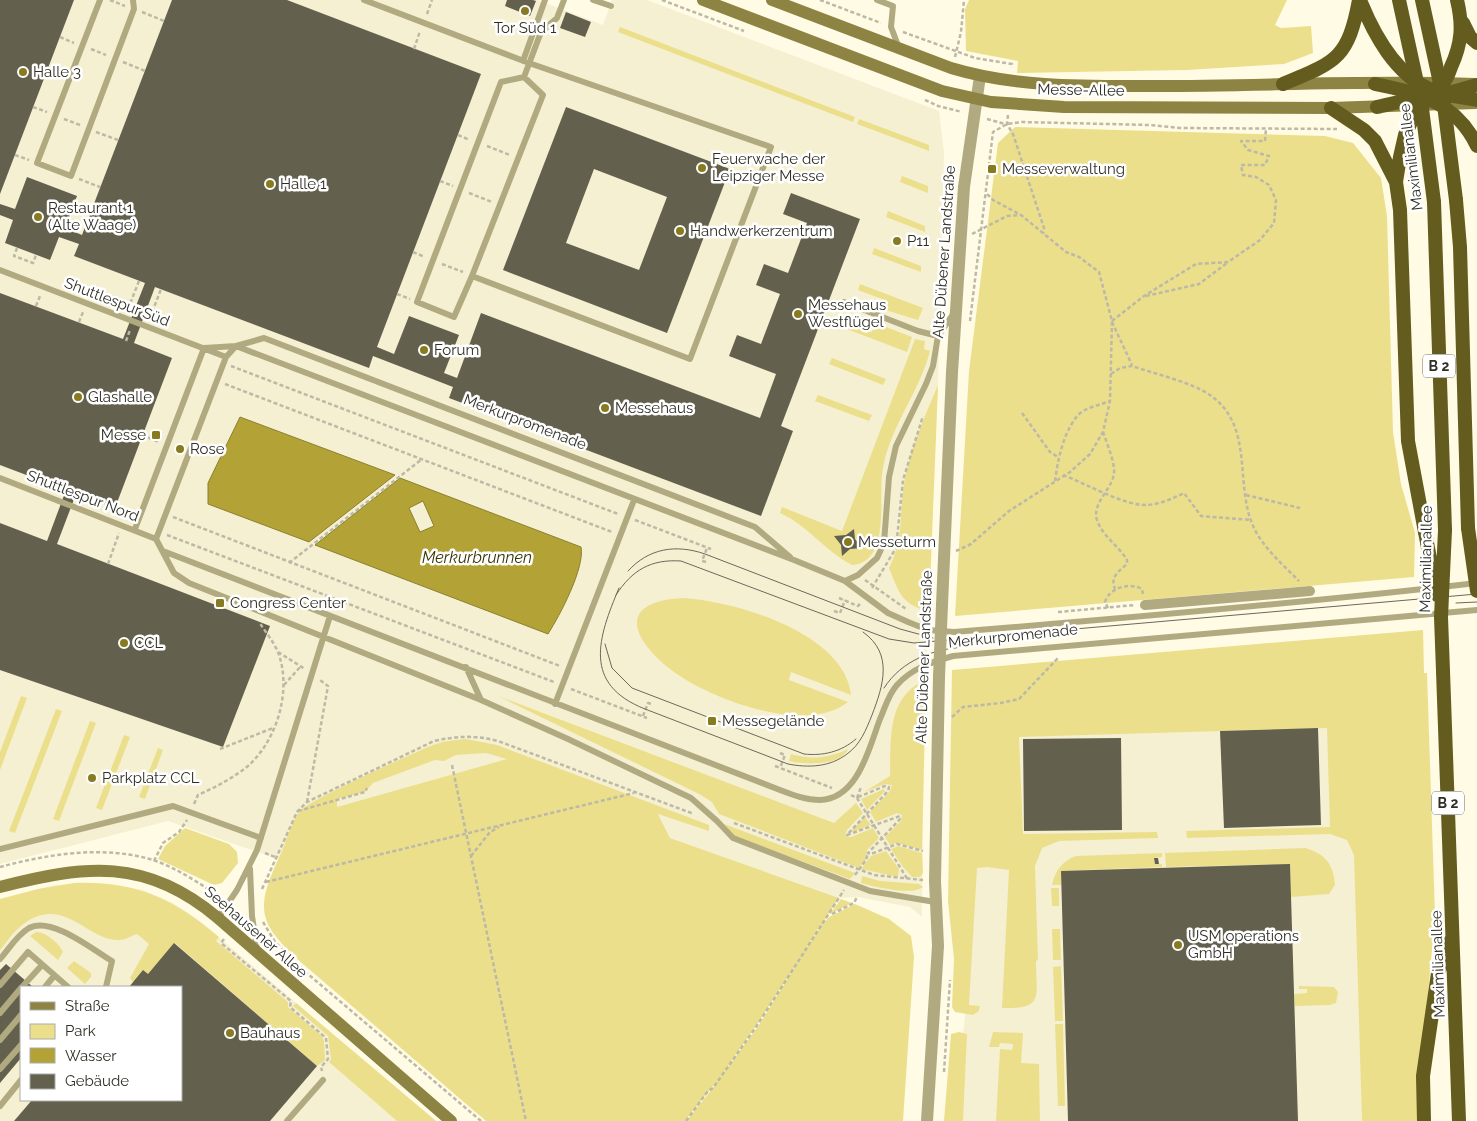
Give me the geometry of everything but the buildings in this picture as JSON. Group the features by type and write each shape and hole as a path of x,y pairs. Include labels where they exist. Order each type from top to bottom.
{"highway":[{"path":"1283,84 1320,69 1343,52 1354,27 1359,0"},
{"path":"1359,0 1369,22 1389,55 1468,127 1477,146"},
{"name":"Maximilianallee","path":"1399,0 1421,101 1434,202 1445,530 1441,617 1459,1121"},
{"name":"B 2","path":"1422,0 1443,97 1456,200 1460,247 1468,528 1477,591"},
{"path":"1441,617 1408,441 1400,210 1396,182 1405,135 1458,53 1462,22 1458,0"},
{"path":"1462,22 1470,37 1477,43"},
{"path":"1375,84 1477,102"},
{"path":"1377,107 1477,85"},
{"path":"1331,108 1364,130 1375,141 1396,182"},
{"path":"1424,1121 1423,1076 1438,973 1453,935"}],"main road":[{"name":"Messe-Allee","path":"703,0 942,91 975,100 1008,104 1064,106 1377,107"},
{"name":"Messe-Allee","path":"772,0 900,49 980,76 1019,81 1126,86 1375,84"},
{"name":"Seehausener Allee","path":"0,887 50,874 96,870 121,871 150,878 182,892 218,918 451,1121"}],"street":[{"name":"Alte Dübener Landstraße","path":"927,1121 938,946 935,902 937,719 956,310 964,187 972,115 980,76"},
{"path":"1145,604 1310,591"}],"lane":[{"path":"100,0 37,163 71,176 134,9 133,0"},
{"path":"364,0 526,62 771,147 690,359 472,276"},
{"path":"538,20 540,0"},
{"path":"524,77 526,62 545,0"},
{"path":"526,62 541,32 557,18 564,0"},
{"path":"593,0 611,6"},
{"path":"877,0 893,6 891,27 900,49"},
{"path":"524,77 543,95 454,317 417,302 501,82 524,77"},
{"name":"Shuttlespur Süd","path":"0,270 204,348 225,360"},
{"path":"844,302 918,331 938,336"},
{"path":"845,581 858,575 877,558 884,543 889,477 896,446 933,366 938,336 956,310"},
{"path":"204,348 264,338"},
{"path":"204,348 236,346 264,338"},
{"name":"Merkurpromenade","path":"264,338 755,527 794,560"},
{"path":"236,346 225,360 156,539 174,573 189,583 481,700 691,798 718,821 733,838 870,892 935,902"},
{"name":"Merkurpromenade","path":"236,346 794,560 845,581 888,613 928,630 954,632 1348,598 1477,583"},
{"path":"135,530 204,348"},
{"name":"Shuttlespur Nord","path":"0,478 156,539"},
{"path":"555,704 634,500"},
{"path":"163,551 466,667 555,704 804,798 821,800 843,792"},
{"name":"Merkurpromenade","path":"843,792 855,779 888,699 896,686 909,673 927,664 953,656 1477,610"},
{"path":"218,918 229,904 250,868 261,838 322,635 330,616"},
{"path":"466,667 481,700"},
{"path":"0,850 173,806 261,838"},
{"path":"250,868 252,916 258,954"},
{"path":"0,959 28,929 40,925 53,926 112,961 106,986"},
{"path":"0,984 28,952 67,986"},
{"path":"24,986 42,965"},
{"path":"46,986 54,976"},
{"path":"0,1013 20,990"},
{"path":"0,1040 20,1016"},
{"path":"0,1070 20,1046"},
{"path":"287,1121 323,1080"},
{"path":"0,1106 20,1081"}],"path":[{"path":"964,0 957,52 975,58 1012,64"},
{"path":"60,37 145,71"},
{"path":"938,106 1007,124 1032,122 1266,129 1330,127 1343,129"},
{"path":"33,107 118,140"},
{"path":"1007,124 993,132 981,230 1008,216 1022,215"},
{"path":"1007,124 1016,143 1044,228 1043,234"},
{"path":"1144,296 1199,284 1260,240 1274,223 1276,200 1269,185 1256,177 1243,175 1241,165 1265,165 1268,156 1248,150 1241,141 1265,141 1266,129"},
{"path":"15,155 37,163"},
{"path":"71,176 100,187"},
{"path":"986,193 993,200 1022,215 1066,252 1079,257 1099,272 1112,321 1132,366"},
{"path":"16,248 14,256 33,263 36,255"},
{"path":"1112,321 1144,296 1196,264 1228,262"},
{"path":"128,310 139,281"},
{"path":"150,318 161,290"},
{"path":"944,556 971,544 1009,511 1063,475 1090,454 1103,432 1110,401 1112,321"},
{"path":"225,360 711,549"},
{"path":"1111,374 1120,368 1132,366 1209,394 1223,406 1233,420 1238,436 1246,495 1257,532 1268,548 1310,591"},
{"path":"217,381 621,535"},
{"path":"1055,480 1058,457 1078,415 1090,408 1110,401"},
{"path":"838,598 858,606 873,586 896,548 903,480 926,408"},
{"path":"1022,414 1050,452 1058,457"},
{"path":"1103,432 1114,470 1113,480 1097,509 1096,519 1102,530 1127,560 1127,564 1114,576 1113,583 1115,589"},
{"path":"142,436 167,445"},
{"path":"289,562 422,459"},
{"path":"1063,475 1088,484 1104,494 1145,505 1169,500 1184,493 1201,516 1252,520"},
{"path":"1246,495 1300,508"},
{"path":"166,514 569,669"},
{"path":"108,564 122,525"},
{"path":"159,532 645,717 648,703 652,704"},
{"path":"706,562 702,561 707,548"},
{"path":"858,575 914,614"},
{"path":"1050,613 1108,608 1145,604 1142,588 1137,586 1115,589 1107,595 1105,602 1108,608"},
{"path":"834,611 840,613 845,600"},
{"path":"154,861 163,843 179,832 191,812 198,795 216,787 248,765 261,752 279,715 284,685 278,652 249,607"},
{"path":"937,719 955,715 963,706 1001,704 1019,700 1059,657 1050,658"},
{"path":"284,685 301,666"},
{"path":"307,802 327,691"},
{"path":"220,749 273,728"},
{"path":"260,892 297,812 307,802 434,741 466,736 498,741 706,819 730,822 874,876 935,881"},
{"path":"780,753 785,755 780,768"},
{"path":"452,765 526,1121"},
{"path":"775,766 857,798 908,880"},
{"path":"857,798 864,781"},
{"path":"686,1121 708,1091 713,1088 756,1027 848,883 860,870 868,853 900,819 900,816 847,835 890,787 885,786 857,798"},
{"path":"297,812 365,792 367,788"},
{"path":"264,882 636,792"},
{"path":"471,856 490,832 501,825"},
{"path":"868,853 898,844 935,854"},
{"path":"828,916 854,903 860,888 860,870"},
{"path":"222,943 291,1001 290,1006 326,1038 328,1059 321,1067 323,1080"}],"shaded area":[{"path":"0,0 538,0 603,25 612,0 647,0 939,111 944,152 938,385 924,716 922,917 910,907 858,897 839,898 670,838 658,814 296,819 278,859 168,821 0,864"},
{"path":"1383,677 1397,1121 955,1121 965,1015 963,1010 966,709"},
{"path":"93,883 143,890 173,903 197,919 436,1121 0,1121 0,899 55,885"}],"green space":[{"path":"969,0 1287,0 1275,25 1281,28 1311,26 1313,53 1284,64 1187,70 1017,73 1018,61 966,51 965,9"},
{"path":"620,27 855,117 853,122 618,32"},
{"path":"859,119 929,145 929,151 857,124"},
{"path":"1015,127 1325,136 1353,143 1381,178 1387,216 1393,432 1401,484 1415,533 1414,577 955,616 969,371 998,143"},
{"path":"902,176 928,186 928,193 900,182"},
{"path":"888,211 925,226 925,232 886,217"},
{"path":"874,248 921,266 921,272 872,254"},
{"path":"860,284 923,308 918,320 882,309 885,300 858,290"},
{"path":"846,322 872,332 876,323 912,337 907,352 844,328"},
{"path":"915,339 925,341 924,349 930,351 919,382 896,427 885,459 882,475 880,529 877,542 872,554 864,562 852,565 833,553 799,524 780,513 782,507 842,531"},
{"path":"832,358 886,379 883,385 829,364"},
{"path":"938,385 929,612 912,605 903,597 889,568 899,537 904,483 910,458"},
{"path":"818,395 872,415 869,421 815,401"},
{"path":"683,598 705,600 757,614 784,624 809,638 830,654 844,673 851,695 791,672 789,680 848,702 831,711 810,715 788,715 764,711 717,696 680,676 652,653 643,641 638,628 638,617 645,608 659,601"},
{"path":"1423,630 1424,673 1427,673 1435,915 1419,1097 1419,1121 1362,1121 1354,855 1347,840 1330,834 1187,838 1186,831 1330,827 1327,728 1019,737 1023,834 1157,832 1158,838 1059,841 1042,848 1035,866 1038,960 1036,961 1037,992 1032,1003 1016,1008 1002,1008 1009,870 987,867 977,868 969,1005 980,1006 979,1011 973,1015 955,1012 952,1007 954,959 948,901 952,670"},
{"path":"926,680 922,850 897,843 890,845 885,837 901,821 902,815 897,813 876,822 870,812 890,791 892,785 885,784 864,792 890,776 891,734 897,708 913,687"},
{"path":"21,696 27,698 0,770 0,752"},
{"path":"498,696 834,823 856,803 863,813 847,830 845,836 851,837 873,828 879,838 867,850 866,860 859,868 719,814 712,802 699,794"},
{"path":"56,709 62,711 15,833 9,831"},
{"path":"90,721 96,723 59,821 53,819"},
{"path":"124,735 130,737 102,810 96,808"},
{"path":"466,739 497,745 709,825 709,831 658,814 670,838 839,898 821,926 829,917 855,904 889,919 911,936 914,957 903,1121 687,1121 717,1081 685,1121 486,1121 303,964 276,937 265,914 264,902 273,872 297,815 307,805 385,766 437,744","holes":["486,753 507,759 337,807 337,799 365,792 373,783 435,760 444,761 456,755","801,957 759,1025 719,1079"]},
{"path":"158,748 163,750 145,799 139,797"},
{"path":"848,749 838,759 821,763 789,761 791,754 820,757"},
{"path":"884,789 885,791 867,810 861,799"},
{"path":"865,817 871,825 853,832 852,830"},
{"path":"724,824 855,873 850,879 734,836"},
{"path":"185,828 229,844 237,852 238,863 222,883 214,885 158,859 165,846"},
{"path":"898,846 922,853 923,873 920,877 912,877 903,867 891,849"},
{"path":"1305,848 1323,856 1330,865 1335,885 1329,894 1291,897 1290,864 1166,867 1165,853"},
{"path":"886,851 899,869 898,877 861,869 871,856"},
{"path":"1162,853 1162,857 1154,858 1155,864 1162,864 1162,867 1061,871 1061,885 1052,885 1060,867 1076,856"},
{"path":"862,876 880,881 919,884 923,887 911,891 884,888 861,883"},
{"path":"74,883 96,883 135,889 169,902 202,923 219,937 216,941 288,1002 288,1007 322,1036 325,1060 317,1066 175,943 148,974 133,982 130,978 149,944 137,934 121,940 107,938 62,916 49,914 36,917 18,928 0,950 0,899 38,889"},
{"path":"1051,888 1059,888 1059,906 1052,906"},
{"path":"841,899 852,903 830,914"},
{"path":"1052,929 1060,929 1061,960 1053,960"},
{"path":"36,932 48,936 58,945 63,952 58,960 30,936"},
{"path":"74,961 91,973 91,977 85,984 67,968"},
{"path":"1061,966 1063,1021 1055,1021 1053,967"},
{"path":"1299,986 1334,987 1338,992 1336,1003 1330,1005 1295,1006 1294,994 1307,993 1307,989 1299,989"},
{"path":"296,1003 436,1121 397,1121 329,1062 331,1059 328,1036 293,1006"},
{"path":"1055,1024 1063,1024 1065,1106 1058,1106"},
{"path":"959,1032 967,1034 963,1121 944,1121 951,1034"},
{"path":"993,1032 1023,1033 1021,1063 1039,1064 1040,1121 996,1121 1000,1049 1012,1050 1013,1044 1000,1043 999,1047 989,1047"}],"water":[{"path":"240,417 395,475 309,542 208,504 208,483"},
{"name":"Merkurbrunnen","path":"400,478 581,547 581,556 570,591 548,634 315,545","holes":["423,501 434,526 420,532 409,508"]}],"tram line":[{"path":"628,571 636,563 654,553 673,549 694,551 900,629 933,638"},
{"path":"616,595 622,586 643,568 660,562 681,561 889,639 914,643 1477,594"},
{"path":"619,588 605,624 601,642 600,658 604,673 611,687 625,699 645,709 788,764 811,766 834,762 852,750 862,737 880,693 883,671 879,650 863,632"},
{"path":"1456,603 1477,602"},
{"path":"605,644 612,668 632,688 804,754 818,754 838,750 856,739"},
{"path":"884,688 891,678 909,663 930,653 965,647"}],"place":[{"name":"Tor Süd 1","path":"525,11"},
{"name":"Halle 3","path":"23,72"},
{"name":"Feuerwache der Leipziger Messe","path":"702,168"},
{"name":"Messeverwaltung","path":"992,169"},
{"name":"Halle 1","path":"270,184"},
{"name":"Restaurant 1 (Alte Waage)","path":"38,217"},
{"name":"Handwerkerzentrum","path":"680,231"},
{"name":"P11","path":"897,241"},
{"name":"Messehaus Westflügel","path":"798,314"},
{"name":"Forum","path":"424,350"},
{"name":"Glashalle","path":"78,397"},
{"name":"Messehaus","path":"605,408"},
{"name":"Messe","path":"156,435"},
{"name":"Rose","path":"180,449"},
{"name":"Messeturm","path":"848,542"},
{"name":"Congress Center","path":"220,603"},
{"name":"CCL","path":"124,643"},
{"name":"Messegelände","path":"712,721"},
{"name":"Parkplatz CCL","path":"92,778"},
{"name":"USM operations GmbH","path":"1178,945"},
{"name":"Bauhaus","path":"230,1033"}]}
